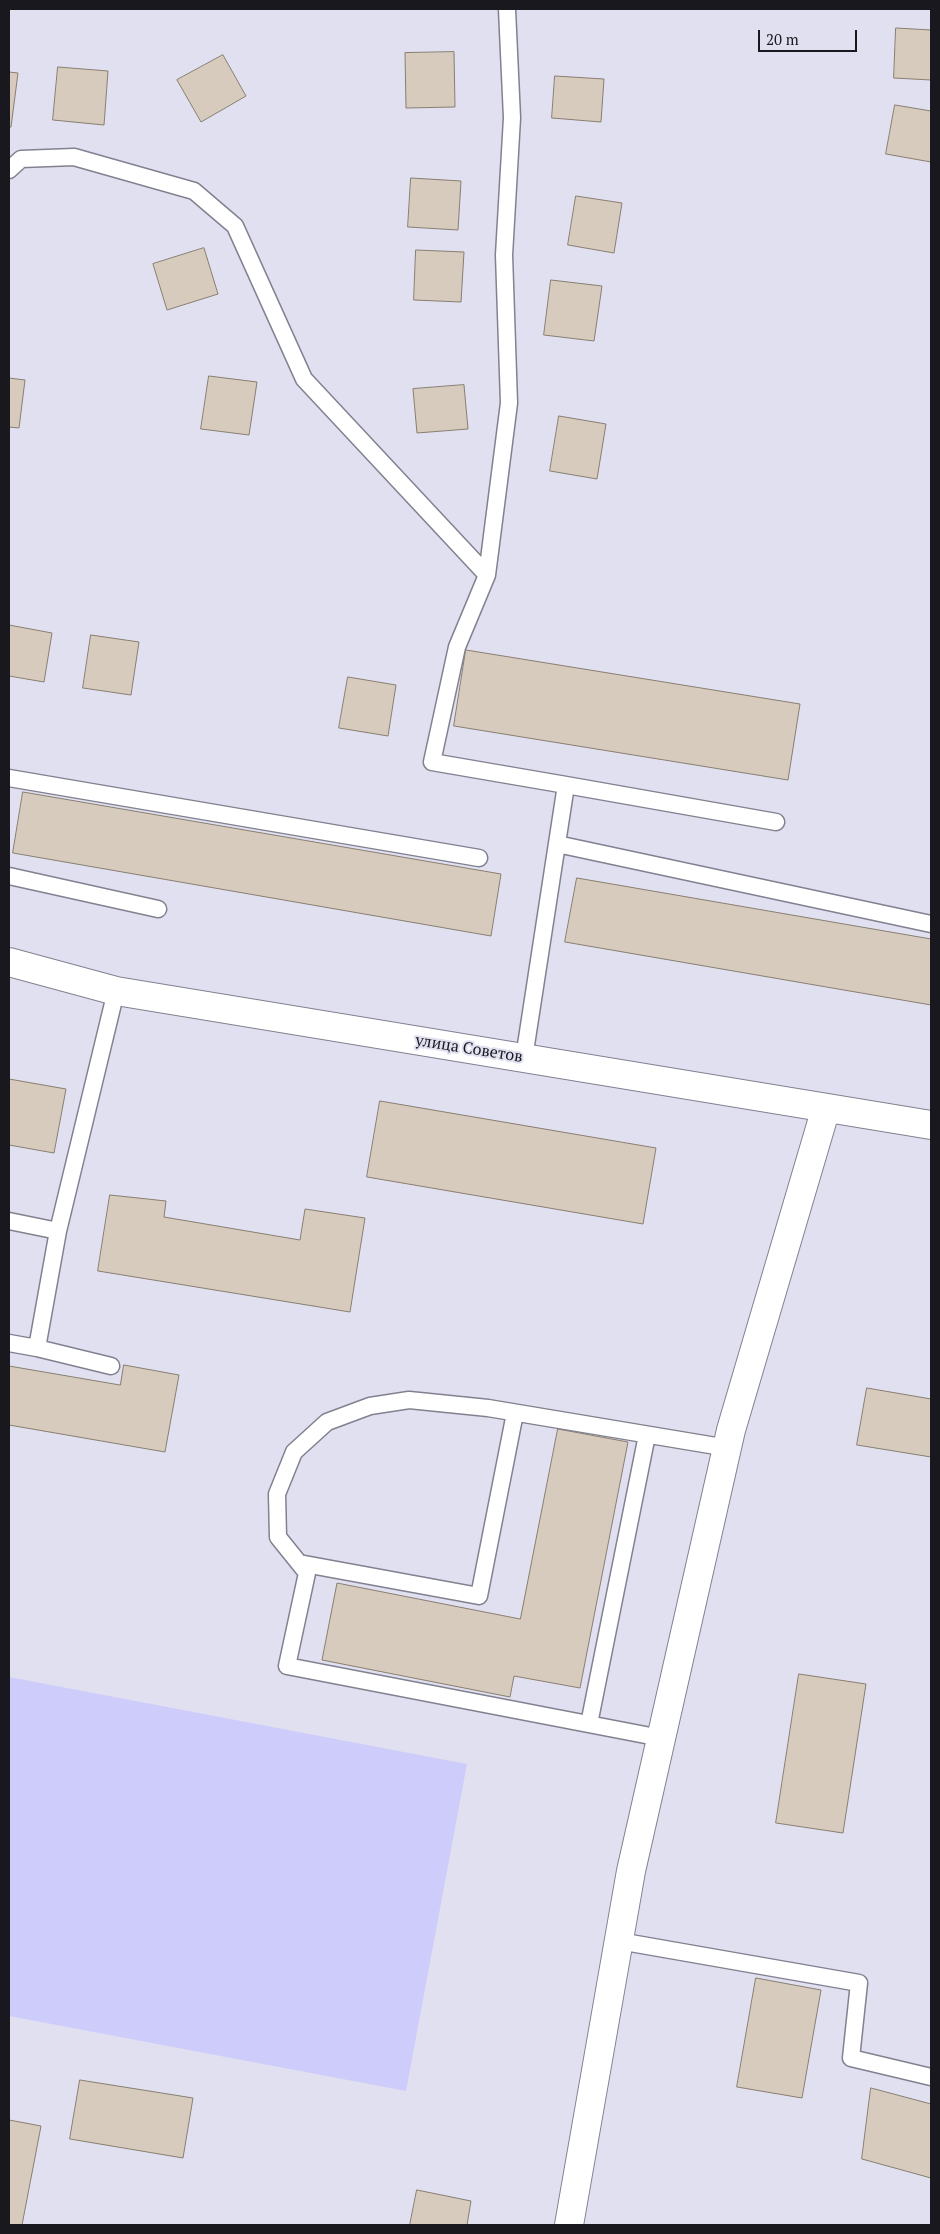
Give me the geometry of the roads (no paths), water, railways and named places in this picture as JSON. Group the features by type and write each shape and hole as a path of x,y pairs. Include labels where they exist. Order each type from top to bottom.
{"street":[{"name":"улица Советов","path":"9,962 116,992 931,1125"},
{"path":"569,2225 631,1871 728,1448 826,1108"}],"lane":[{"path":"507,9 512,118 504,255 509,403 487,575 457,647 432,762 776,822"},
{"path":"9,170 22,159 74,157 194,191 235,226 304,378 487,575"},
{"path":"9,778 479,858"},
{"path":"524,1058 566,785"},
{"path":"557,844 931,924"},
{"path":"9,876 158,909"},
{"path":"37,1348 58,1231 116,992"},
{"path":"9,1221 58,1231"},
{"path":"9,1343 111,1366"},
{"path":"662,1738 287,1666 307,1573 278,1537 277,1494 294,1452 327,1422 370,1406 409,1400 515,1413 728,1448"},
{"path":"299,1562 479,1596 515,1413"},
{"path":"589,1724 647,1435"},
{"path":"619,1941 859,1983 851,2058 931,2077"}]}
